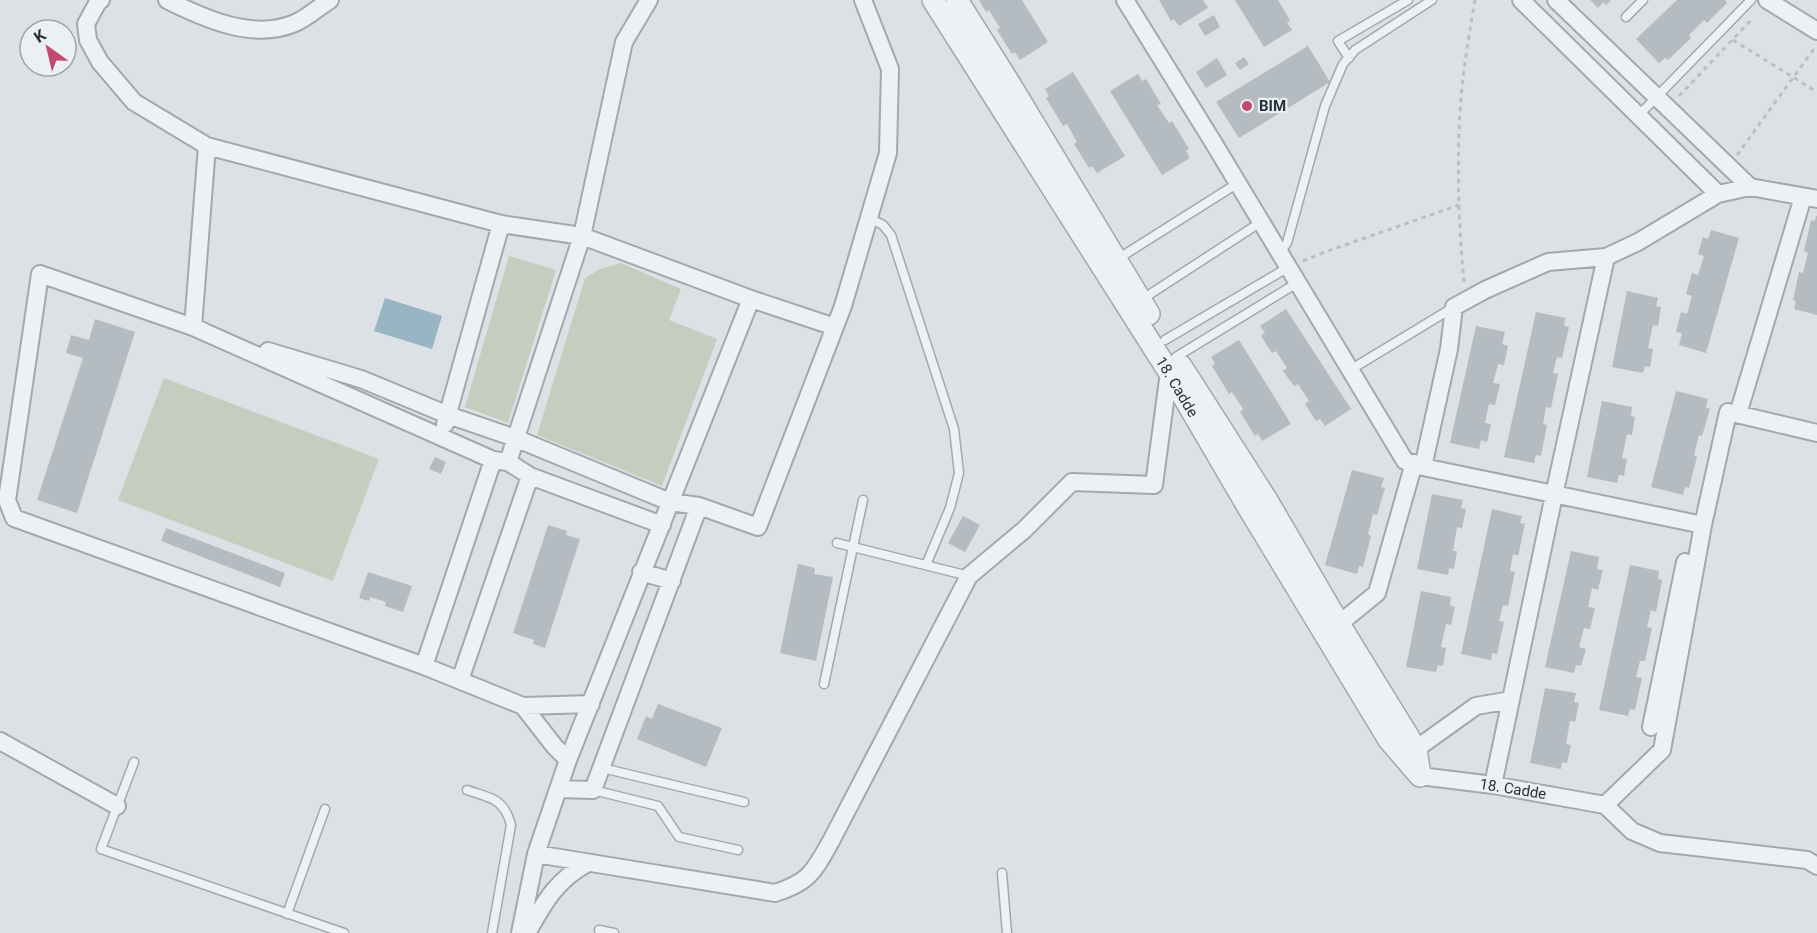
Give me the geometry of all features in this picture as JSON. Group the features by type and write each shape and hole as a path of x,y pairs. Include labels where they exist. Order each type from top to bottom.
{"street":[{"path":"101,0 86,24 88,40 100,62 134,102 207,146 501,224 582,236 751,299 836,327"},
{"path":"168,0 218,22 263,31 296,23 330,0"},
{"path":"424,666 500,461 515,438 582,236 624,42 650,0"},
{"path":"591,704 524,706 424,666 14,518 6,500 40,274 193,327 361,379 448,415 515,438 670,502 699,506 758,527 836,327 888,153 890,69 863,0"},
{"name":"18. Cadde","path":"933,0 1268,502 1339,624 1416,749 1420,776"},
{"name":"18. Cadde","path":"957,0 1140,300 1248,507 1389,740 1420,776 1493,785 1605,805"},
{"path":"1125,0 1405,461 1554,495 1698,524"},
{"path":"1521,0 1718,194"},
{"path":"1556,0 1750,187"},
{"path":"1767,1 1817,31"},
{"path":"193,327 207,146"},
{"path":"1339,624 1377,592 1419,465 1460,304 1548,262 1606,256 1638,242 1718,194 1750,187 1810,198 1738,414"},
{"path":"442,437 501,224"},
{"path":"1493,785 1606,256"},
{"path":"520,933 536,854 568,760 751,299"},
{"path":"193,327 530,476 662,525"},
{"path":"536,854 775,893 804,881 813,872 831,841 969,576 1024,530 1072,482 1154,485 1170,356"},
{"path":"1650,727 1698,524 1728,412 1817,434"},
{"path":"460,680 530,476"},
{"path":"558,789 594,790 699,506"},
{"path":"1698,524 1662,750 1605,805 1632,831 1660,843 1807,860 1817,866"},
{"path":"641,572 672,581"},
{"path":"1416,749 1476,705 1511,700"},
{"path":"524,706 555,747 568,760"},
{"path":"1,743 117,806"},
{"path":"527,933 558,884 573,871 588,863"}],"lane":[{"path":"1349,58 1338,41 1408,0"},
{"path":"1170,356 1284,261 1325,106 1343,64 1355,50 1432,0"},
{"path":"1626,17 1643,0"},
{"path":"1639,115 1661,103 1750,0"},
{"path":"1116,261 1238,183"},
{"path":"869,218 883,225 891,236 954,429 959,473 950,508 926,565"},
{"path":"1140,300 1261,222"},
{"path":"1170,356 1297,283"},
{"path":"1350,370 1460,304"},
{"path":"824,684 863,500"},
{"path":"837,543 969,576"},
{"path":"134,762 101,849 344,933"},
{"path":"602,768 744,802"},
{"path":"467,790 498,801 506,810 511,825 492,933"},
{"path":"594,790 658,806 679,837 738,850"},
{"path":"287,914 325,809"},
{"path":"1002,873 1007,933"},
{"path":"599,930 614,933"}],"path":[{"path":"1460,304 1458,164 1462,86 1475,0"},
{"path":"1661,103 1734,40 1767,1"},
{"path":"1734,40 1817,92"},
{"path":"1729,166 1817,45"},
{"path":"1284,261 1325,252 1459,205"}],"green space":[{"path":"509,256 556,270 508,423 465,407"},
{"path":"621,263 681,289 669,320 717,339 662,486 537,435 585,278 600,269"},
{"path":"164,378 379,459 333,581 118,500"}],"water":[{"path":"385,298 442,316 432,349 374,331"}],"building":[{"path":"979,0 1022,0 1048,42 1020,60 1015,52 1012,54 997,30 1000,28 989,10 986,12"},
{"path":"1159,0 1203,0 1208,8 1179,26 1174,19 1171,21"},
{"path":"1235,0 1278,0 1290,20 1287,23 1292,30 1264,47"},
{"path":"1590,0 1611,0 1606,5 1603,2 1598,8"},
{"path":"1677,0 1725,0 1727,3 1707,23 1704,20 1689,35 1691,38 1668,60 1665,58 1659,63 1636,39"},
{"path":"1214,15 1220,27 1205,36 1198,24"},
{"path":"1308,46 1330,82 1239,138 1216,102"},
{"path":"1244,57 1249,64 1240,70 1235,63"},
{"path":"1217,58 1227,75 1206,88 1196,72"},
{"path":"1073,72 1125,156 1097,173 1092,166 1089,168 1074,144 1077,142 1067,124 1063,126 1046,98 1049,96 1045,89"},
{"path":"1138,74 1142,81 1146,79 1161,104 1157,105 1169,123 1172,121 1189,149 1186,151 1190,158 1162,175 1110,91"},
{"path":"1816,216 1817,315 1794,309 1796,301 1793,300 1799,272 1803,273 1808,253 1804,251 1811,220 1815,221"},
{"path":"1711,230 1739,238 1706,353 1679,345 1682,333 1676,332 1681,312 1687,314 1692,296 1686,294 1692,273 1698,275 1704,256 1698,254 1703,237 1708,239"},
{"path":"1627,291 1658,298 1656,306 1661,307 1658,326 1653,325 1648,348 1653,349 1650,367 1645,366 1643,373 1612,367"},
{"path":"1286,309 1351,409 1325,426 1320,419 1316,421 1305,404 1309,401 1298,384 1294,386 1283,371 1287,368 1276,351 1272,353 1261,336 1265,333 1260,326"},
{"path":"1536,312 1565,318 1564,326 1569,327 1562,358 1557,357 1553,373 1558,374 1551,408 1546,407 1543,424 1547,425 1541,456 1536,455 1534,463 1504,457"},
{"path":"95,319 135,332 77,513 37,500 83,358 66,353 71,335 89,340"},
{"path":"1476,326 1505,332 1502,344 1508,346 1504,365 1498,364 1493,383 1500,384 1495,405 1489,404 1485,423 1491,424 1487,442 1481,440 1479,449 1450,443"},
{"path":"1239,340 1291,424 1262,441 1258,434 1255,436 1240,412 1243,409 1232,392 1229,394 1212,366 1215,364 1211,357"},
{"path":"1676,391 1708,399 1706,407 1710,409 1702,436 1699,435 1694,455 1697,457 1689,488 1685,487 1683,495 1651,487"},
{"path":"1602,401 1632,407 1631,416 1635,417 1632,435 1627,434 1622,458 1627,459 1624,476 1619,475 1617,483 1587,477"},
{"path":"435,457 446,462 441,474 429,469"},
{"path":"1352,470 1384,478 1381,487 1385,488 1377,515 1373,514 1368,534 1371,536 1363,567 1359,566 1357,574 1325,565"},
{"path":"1432,494 1463,500 1461,508 1466,509 1462,528 1457,527 1453,551 1457,551 1454,569 1449,568 1448,575 1417,569"},
{"path":"1492,509 1522,516 1520,523 1525,524 1518,556 1513,554 1510,571 1515,572 1508,606 1503,605 1499,621 1504,622 1497,654 1492,653 1491,660 1461,654"},
{"path":"963,516 980,525 965,552 948,543"},
{"path":"548,525 567,531 566,535 580,539 545,648 533,644 534,640 513,633"},
{"path":"166,528 285,573 280,587 161,541"},
{"path":"1571,551 1599,557 1597,569 1603,570 1598,590 1592,588 1588,607 1595,608 1590,629 1584,628 1579,647 1586,649 1581,666 1576,665 1574,673 1545,667"},
{"path":"798,564 815,568 814,574 833,577 816,661 780,653"},
{"path":"1630,565 1659,571 1658,579 1662,580 1656,612 1651,610 1647,627 1652,628 1645,661 1640,661 1636,677 1642,678 1635,710 1630,709 1628,716 1599,710"},
{"path":"368,572 412,586 403,612 385,606 386,602 370,597 369,601 359,598"},
{"path":"1421,591 1451,597 1450,605 1455,607 1451,625 1446,624 1441,647 1446,648 1443,666 1438,665 1436,672 1406,667"},
{"path":"1545,688 1576,693 1574,702 1579,703 1575,722 1570,721 1566,744 1571,745 1567,763 1562,762 1561,769 1530,763"},
{"path":"658,704 722,728 706,767 637,739 646,716 652,719"}],"place":[{"name":"BIM","path":"1247,106"}]}
